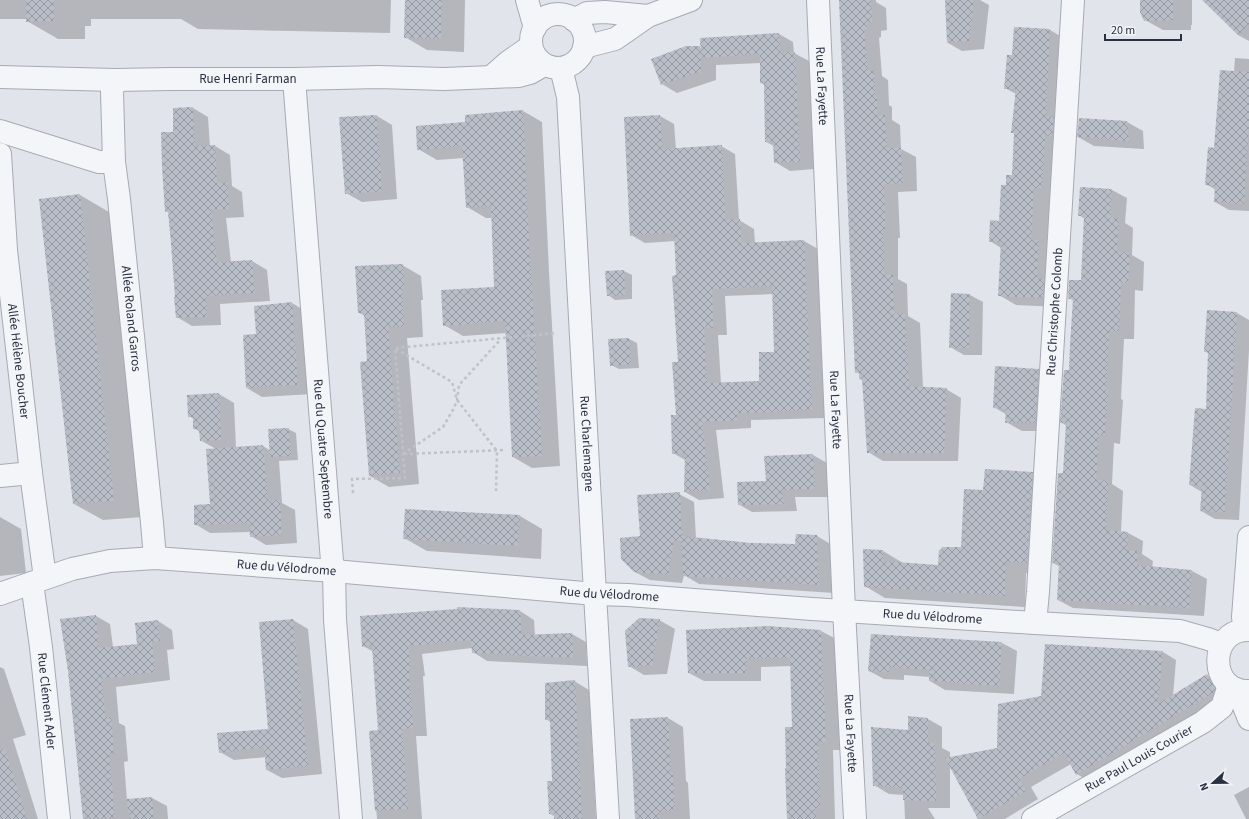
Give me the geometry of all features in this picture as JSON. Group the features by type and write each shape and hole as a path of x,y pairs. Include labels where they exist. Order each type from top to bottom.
{"street":[{"path":"527,0 534,53 538,60 553,66 569,66 581,55 584,47 585,39 579,25 562,11"},
{"path":"584,47 615,38 648,16 691,0"},
{"name":"Rue La Fayette","path":"818,0 854,819"},
{"name":"Rue Christophe Colomb","path":"1035,623 1073,0"},
{"path":"490,77 508,62 533,37 539,23 545,18 562,11 587,13 605,12 648,16"},
{"name":"Rue Henri Farman","path":"2,82 378,77 444,79 519,76 553,66"},
{"name":"Rue Charlemagne","path":"553,66 568,97 608,819"},
{"name":"Rue du Quatre Septembre","path":"294,79 334,571 335,620 351,819"},
{"name":"Allée Roland Garros","path":"115,80 112,92 114,162 120,207 155,558"},
{"path":"0,131 99,162 114,162"},
{"name":"Allée Hélène Boucher","path":"0,154 3,250 31,473 38,580"},
{"path":"0,476 31,473"},
{"path":"1249,537 1243,617 1247,630 1236,633 1222,644 1218,661 1219,670 1223,678 1238,688 1249,719"},
{"name":"Rue du Vélodrome","path":"0,594 72,569 110,561 155,558 334,571 595,594 1180,631 1222,644"},
{"name":"Rue Clément Ader","path":"38,580 41,647 59,819"},
{"name":"Rue Paul Louis Courier","path":"1033,819 1202,722 1222,707 1238,688"}],"path":[{"path":"395,348 581,331"},
{"path":"403,454 443,427 454,408 457,400 459,385 502,338"},
{"path":"395,348 452,382 457,400 497,450 496,491"},
{"path":"353,493 352,479 405,478 395,348"},
{"path":"403,454 506,450"}],"building":[{"path":"26,0 54,0 54,21 26,22"},
{"path":"405,0 442,0 441,39 404,38"},
{"path":"839,0 871,0 872,22 867,23 867,29 864,30 868,71 874,70 875,97 877,97 877,116 885,115 887,148 901,148 903,183 884,184 884,275 893,275 894,314 905,313 909,386 947,388 944,453 867,453 862,379 859,379 859,372 855,373"},
{"path":"945,0 974,0 969,41 947,43"},
{"path":"1140,0 1173,0 1173,20 1144,21 1140,12"},
{"path":"1202,0 1249,0 1249,24 1238,35"},
{"path":"1014,27 1050,29 1046,116 1054,117 1052,136 1045,135 1042,188 1034,188 1031,240 1039,240 1037,278 1044,278 1043,298 998,296 1001,242 989,242 990,220 999,221 1001,185 1006,185 1006,175 1012,175 1014,133 1011,133 1016,89 1004,89 1007,55 1012,55"},
{"path":"779,33 780,53 795,52 800,162 774,163 773,141 765,142 764,83 760,83 760,54 701,58 700,38"},
{"path":"686,46 700,46 701,71 661,85 651,59"},
{"path":"1220,70 1249,72 1249,124 1244,204 1214,202 1215,186 1205,185 1208,147 1214,148"},
{"path":"193,107 195,146 215,145 217,183 227,182 229,209 211,209 217,262 252,260 255,293 206,296 207,317 176,318 168,212 165,212 161,132 173,132 173,108"},
{"path":"523,110 528,223 542,456 512,457 505,321 443,326 441,290 494,287 491,206 466,208 462,146 417,150 416,126 465,122 465,115"},
{"path":"377,115 382,191 345,194 339,117"},
{"path":"660,115 663,149 722,145 725,220 740,219 741,243 804,240 812,410 737,413 738,420 702,422 710,490 684,492 685,453 672,454 671,415 676,415 672,362 678,362 672,276 676,275 674,233 630,236 624,117","holes":["772,286 774,352 759,352 759,381 707,383 704,327 713,328 712,289"]},
{"path":"1079,118 1127,121 1129,141 1077,137"},
{"path":"1080,187 1112,189 1110,218 1119,218 1117,252 1130,253 1128,283 1121,282 1119,331 1109,331 1106,390 1108,390 1105,435 1099,435 1096,480 1108,481 1106,530 1128,532 1127,551 1138,551 1137,565 1192,570 1189,608 1057,600 1059,563 1052,563 1058,473 1063,473 1066,423 1060,423 1064,370 1069,370 1073,299 1068,299 1069,280 1081,280 1084,216 1078,216"},
{"path":"80,194 114,501 73,504 39,199"},
{"path":"403,264 404,289 402,289 404,327 388,327 400,473 369,476 360,362 367,361 364,313 358,313 355,266"},
{"path":"624,270 625,295 607,296 605,271"},
{"path":"951,293 970,294 969,348 949,348"},
{"path":"292,302 298,385 246,388 243,335 256,334 254,306"},
{"path":"1207,310 1237,312 1225,512 1200,511 1202,486 1189,485 1195,408 1206,409 1208,352 1204,352"},
{"path":"629,338 631,364 610,366 608,339"},
{"path":"995,366 1039,369 1035,423 1005,423 1006,409 993,408"},
{"path":"219,393 221,440 200,441 199,429 193,429 193,417 188,417 187,395"},
{"path":"289,428 291,456 270,457 268,429"},
{"path":"263,445 268,501 280,500 282,535 250,537 249,523 194,525 194,505 210,504 206,449"},
{"path":"813,454 815,489 782,490 784,504 738,505 737,482 766,481 764,456"},
{"path":"985,469 1033,472 1027,563 1006,562 1005,596 864,587 863,549 883,550 883,561 938,565 939,550 942,547 961,547 964,489 983,490"},
{"path":"680,492 682,536 751,543 795,544 796,534 817,535 819,585 683,576 681,541 674,540 668,575 634,572 621,559 620,538 640,536 637,495"},
{"path":"405,509 520,515 518,546 403,539"},
{"path":"457,607 520,610 522,635 572,633 573,658 472,653 471,640 408,646 411,668 409,668 413,728 402,729 408,809 375,811 369,731 378,730 372,646 362,647 360,616 457,609"},
{"path":"96,615 99,648 137,644 135,623 158,620 160,641 152,642 155,672 102,679 105,717 111,717 114,754 109,754 115,818 83,819 68,671 60,619"},
{"path":"639,618 660,619 652,666 628,667 625,631"},
{"path":"293,619 308,766 266,770 264,747 219,753 217,733 268,729 259,622"},
{"path":"768,626 821,630 826,742 818,742 820,807 815,808 816,819 787,819 785,727 792,727 790,658 747,659 746,673 688,673 686,630"},
{"path":"871,634 1002,642 999,686 929,681 929,670 889,667 889,672 868,671"},
{"path":"1045,644 1163,651 1158,704 1207,674 1215,688 1214,692 1076,775 1064,753 1019,779 1026,791 978,819 945,758 997,748 998,704 1041,696"},
{"path":"575,680 582,819 554,819 554,814 549,814 547,781 552,781 550,720 545,720 545,683"},
{"path":"908,716 928,718 928,742 935,743 936,801 903,800 903,788 873,786 871,727 908,730"},
{"path":"668,717 671,773 673,773 675,810 659,812 659,819 635,819 630,719"},
{"path":"5,749 27,819 0,819 0,750"},
{"path":"152,797 154,819 130,819 126,799"}]}
